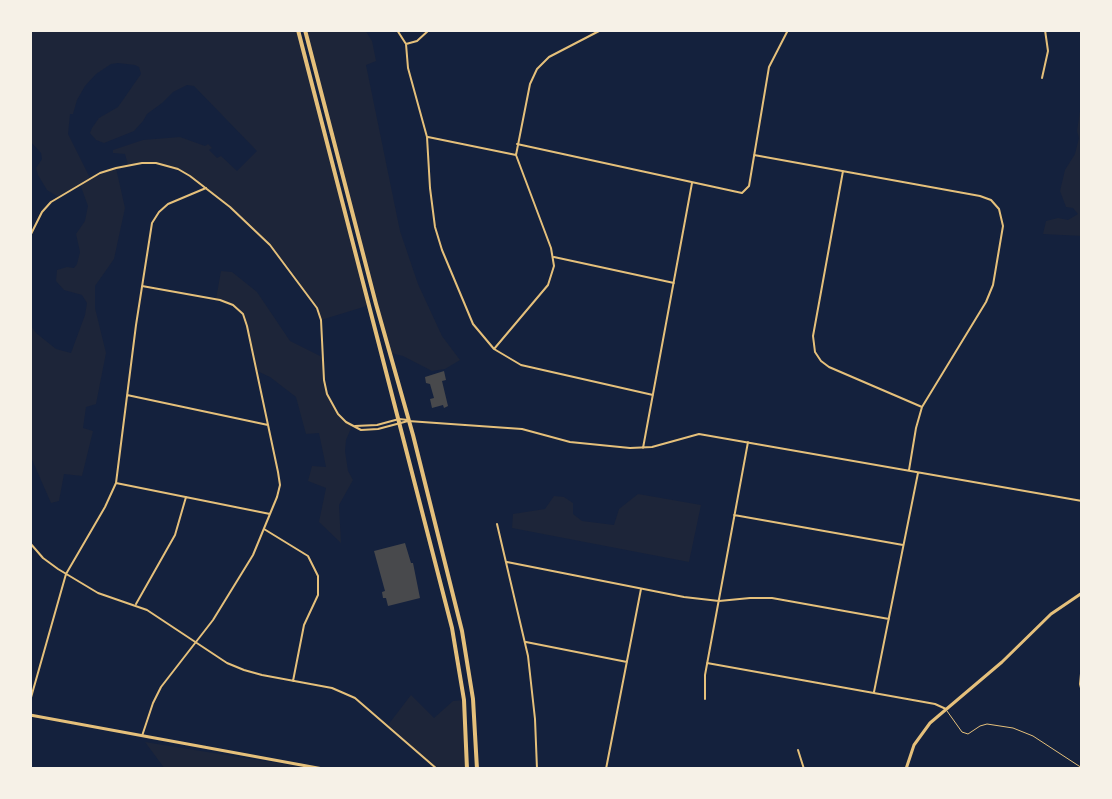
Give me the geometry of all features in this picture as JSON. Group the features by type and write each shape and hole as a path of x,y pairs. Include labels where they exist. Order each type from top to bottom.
{"highway":[{"path":"298,30 456,646 464,700 467,769"},
{"path":"304,30 436,525 465,649 474,708 477,769"}],"main road":[{"path":"906,769 911,752 930,723 1002,662 1044,620 1082,593"},
{"path":"30,715 323,769"}],"street":[{"path":"397,30 406,44 408,68 427,137 435,227 469,317 481,336 510,360 525,366 653,395"},
{"path":"406,44 417,41 429,30"},
{"path":"494,349 548,285 553,271 554,257 516,155 530,84 537,69 554,54 601,30"},
{"path":"517,144 742,193 749,186 770,67 788,30"},
{"path":"1042,78 1048,51 1045,30"},
{"path":"427,137 516,155"},
{"path":"754,155 984,197 996,205 1003,219 996,273 990,294 922,407 909,471"},
{"path":"30,236 42,212 51,202 100,173 149,163 171,166 190,176 230,207 270,245 317,308 321,320 323,370 327,394 338,414 352,426 373,426 408,421 522,429 570,442 643,448 668,443 692,434 1082,501"},
{"path":"843,171 813,336 815,352 829,367 922,407"},
{"path":"643,448 692,183"},
{"path":"30,701 66,574 105,507 116,483 126,395 150,230 155,218 168,204 206,188"},
{"path":"554,257 674,283"},
{"path":"142,286 216,299 233,305 243,314 268,424 279,485 277,497 247,566 219,610 157,695 142,736"},
{"path":"126,395 268,424"},
{"path":"705,699 707,663 748,442"},
{"path":"874,692 918,472"},
{"path":"116,483 270,514"},
{"path":"136,604 175,536 186,497"},
{"path":"734,515 904,545"},
{"path":"497,524 525,642 534,702 537,769"},
{"path":"264,529 308,556 318,576 318,595 304,625 293,681"},
{"path":"30,543 43,558 66,574 98,593 136,604 236,667 332,688 355,698 437,769"},
{"path":"507,561 684,597 719,601 772,598 889,619"},
{"path":"606,769 641,589"},
{"path":"525,642 627,662"},
{"path":"707,663 874,692 935,704 946,709"},
{"path":"1082,663 1080,684 1082,692"},
{"path":"798,750 804,769"}],"lane":[{"path":"946,709 949,717 962,732 968,734 987,724 1013,728 1033,736 1082,768"}],"shaded area":[{"path":"30,30 298,30 370,305 321,320 317,308 290,269 270,245 230,207 184,172 156,163 128,165 125,154 113,153 113,150 143,140 180,137 205,146 208,144 212,148 209,150 217,158 221,156 237,171 257,151 194,86 187,85 173,92 147,114 134,131 104,143 96,140 90,133 92,128 99,118 118,107 141,74 139,67 135,65 111,64 96,74 85,86 77,100 73,114 70,114 68,134 90,178 116,168 125,208 114,259 95,286 95,308 106,353 96,404 86,407 83,428 93,431 82,476 64,474 59,501 51,503 30,455 30,324 36,333 56,349 71,353 87,303 82,295 64,290 56,281 57,270 67,267 74,268 77,264 80,252 76,234 85,221 88,206 80,184 58,197 47,190 38,175 36,168 42,159 41,153 30,141"},
{"path":"305,30 365,30 372,41 376,61 366,65 400,231 418,284 442,336 460,360 445,369 432,371 403,356 390,353"},
{"path":"1082,98 1082,236 1043,234 1046,221 1058,218 1068,220 1078,214 1073,208 1066,207 1060,191 1065,170 1075,154 1079,138 1077,131"},
{"path":"221,271 232,272 257,292 290,341 322,357 327,394 338,414 352,426 346,440 345,451 348,471 353,480 339,505 341,543 319,522 326,488 308,481 312,466 326,467 319,433 306,434 296,397 270,377 257,371 243,314 233,305 216,299"},
{"path":"638,494 701,505 689,562 512,528 513,514 545,509 554,496 564,497 573,503 573,514 582,521 614,525 619,509"},
{"path":"411,695 434,718 453,701 464,700 467,769 437,769 388,725"},
{"path":"145,742 232,756 316,769 165,769"}],"building":[{"path":"444,371 446,380 442,381 448,406 432,408 430,399 434,398 430,384 426,383 425,377"},
{"path":"405,543 411,563 413,563 420,598 388,606 386,598 383,598 382,592 385,591 374,551"}]}
